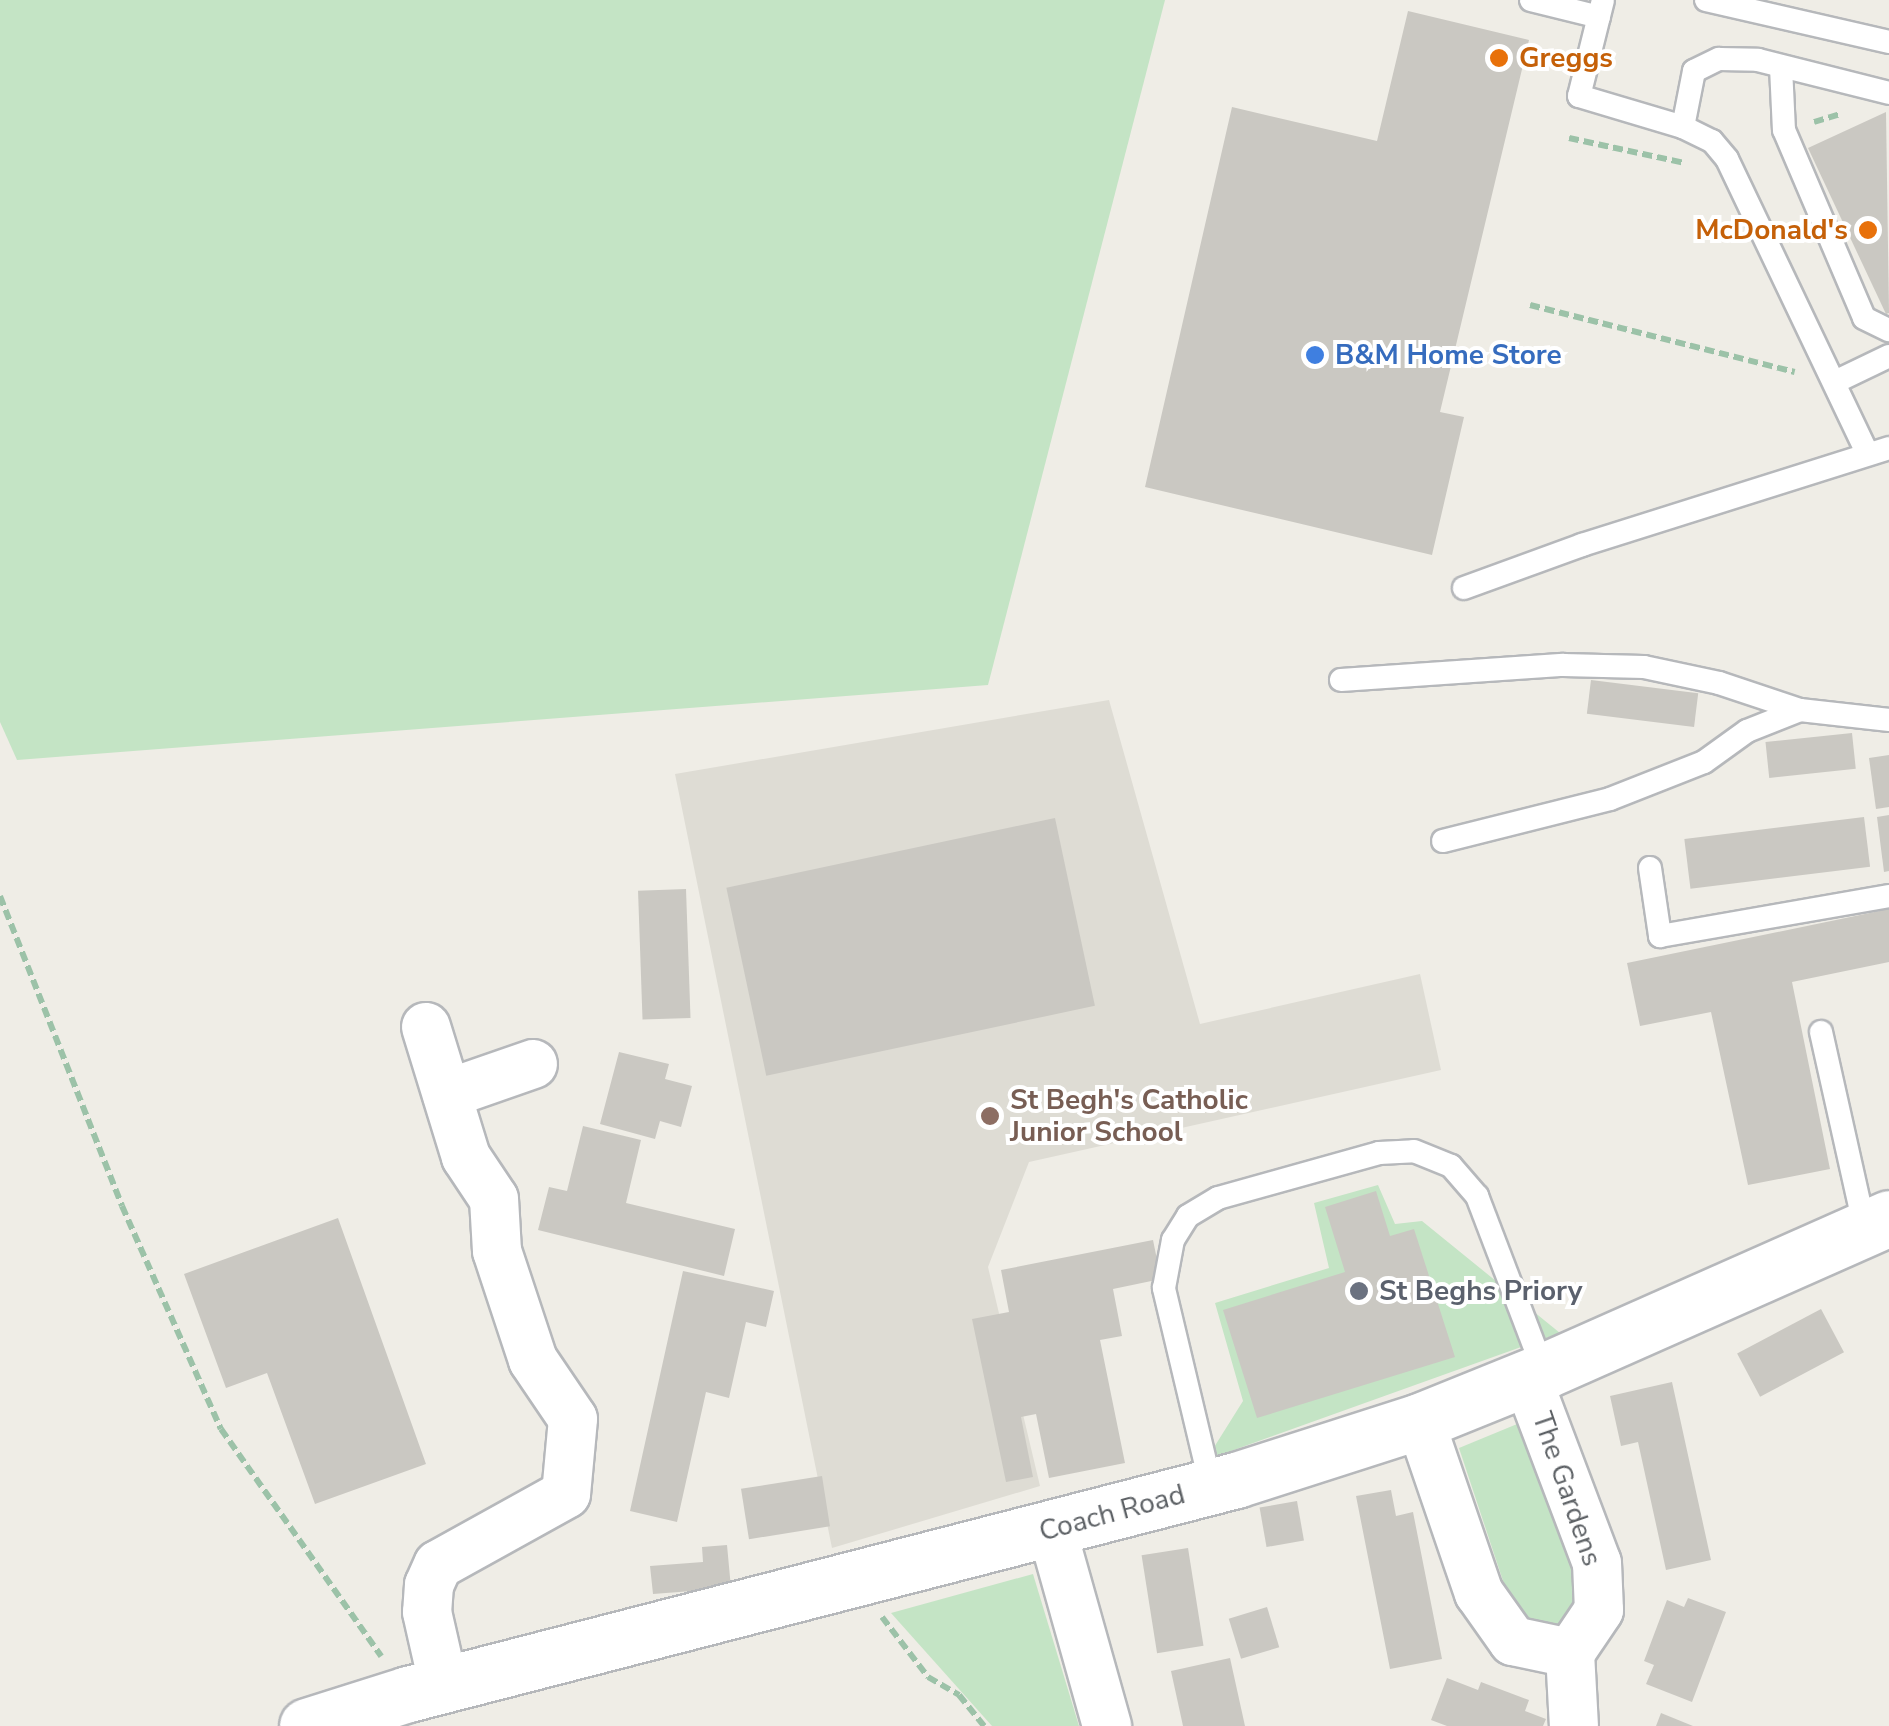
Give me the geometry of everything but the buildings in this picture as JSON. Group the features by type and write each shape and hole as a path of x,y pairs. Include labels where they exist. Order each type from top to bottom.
{"street":[{"path":"426,1027 466,1157 494,1199 497,1252 533,1360 573,1419 566,1494 438,1564 429,1585 426,1690"},
{"path":"447,1094 533,1064"},
{"name":"Coach Road","path":"306,1726 426,1690 1052,1530 1211,1486 1420,1420 1535,1374 1877,1223"},
{"name":"The Gardens","path":"1535,1374 1597,1562 1599,1610 1570,1653"},
{"path":"1420,1420 1479,1592 1513,1641 1570,1653 1574,1726"},
{"path":"1052,1530 1108,1726"}],"lane":[{"path":"1464,588 1582,545 1879,451 1834,382 1727,158 1712,142 1683,127 1579,96 1601,8 1531,0"},
{"path":"1706,0 1889,42"},
{"path":"1811,0 1812,24"},
{"path":"1683,127 1694,71 1719,60 1781,67 1889,93"},
{"path":"1781,67 1784,130 1864,318 1889,330"},
{"path":"1834,382 1889,356"},
{"path":"1341,680 1563,665 1644,666 1719,683 1800,710 1889,720"},
{"path":"1443,841 1610,799 1704,762 1748,731 1800,710"},
{"path":"1650,868 1660,936 1889,896"},
{"path":"1822,1032 1877,1223"},
{"path":"1211,1486 1164,1288 1173,1240 1188,1216 1218,1198 1379,1153 1414,1152 1451,1166 1477,1196 1535,1374"}],"path":[{"path":"1530,306 1834,382"},
{"path":"0,896 122,1206 222,1429 426,1690"},
{"path":"881,1616 928,1677 959,1694 984,1726"}],"shaded area":[{"name":"St Begh's Catholic Junior School","path":"1109,700 1200,1024 1420,974 1441,1070 1029,1162 988,1267 1040,1486 832,1548 675,774"}],"green space":[{"path":"0,0 1165,0 988,685 17,760 0,722"},
{"name":"St Beghs Priory","path":"1378,1185 1395,1224 1422,1221 1560,1333 1206,1460 1243,1401 1215,1303 1329,1268 1314,1203"},
{"path":"1522,1422 1584,1588 1561,1637 1534,1632 1512,1608 1459,1448"},
{"path":"1033,1574 1079,1726 992,1726 891,1613"}],"place":[{"name":"Greggs","path":"1499,58"},
{"name":"McDonald's","path":"1868,230"},
{"name":"B&M Home Store","path":"1315,355"},
{"name":"St Begh's Catholic Junior School","path":"990,1116"},
{"name":"St Beghs Priory","path":"1359,1291"}]}
